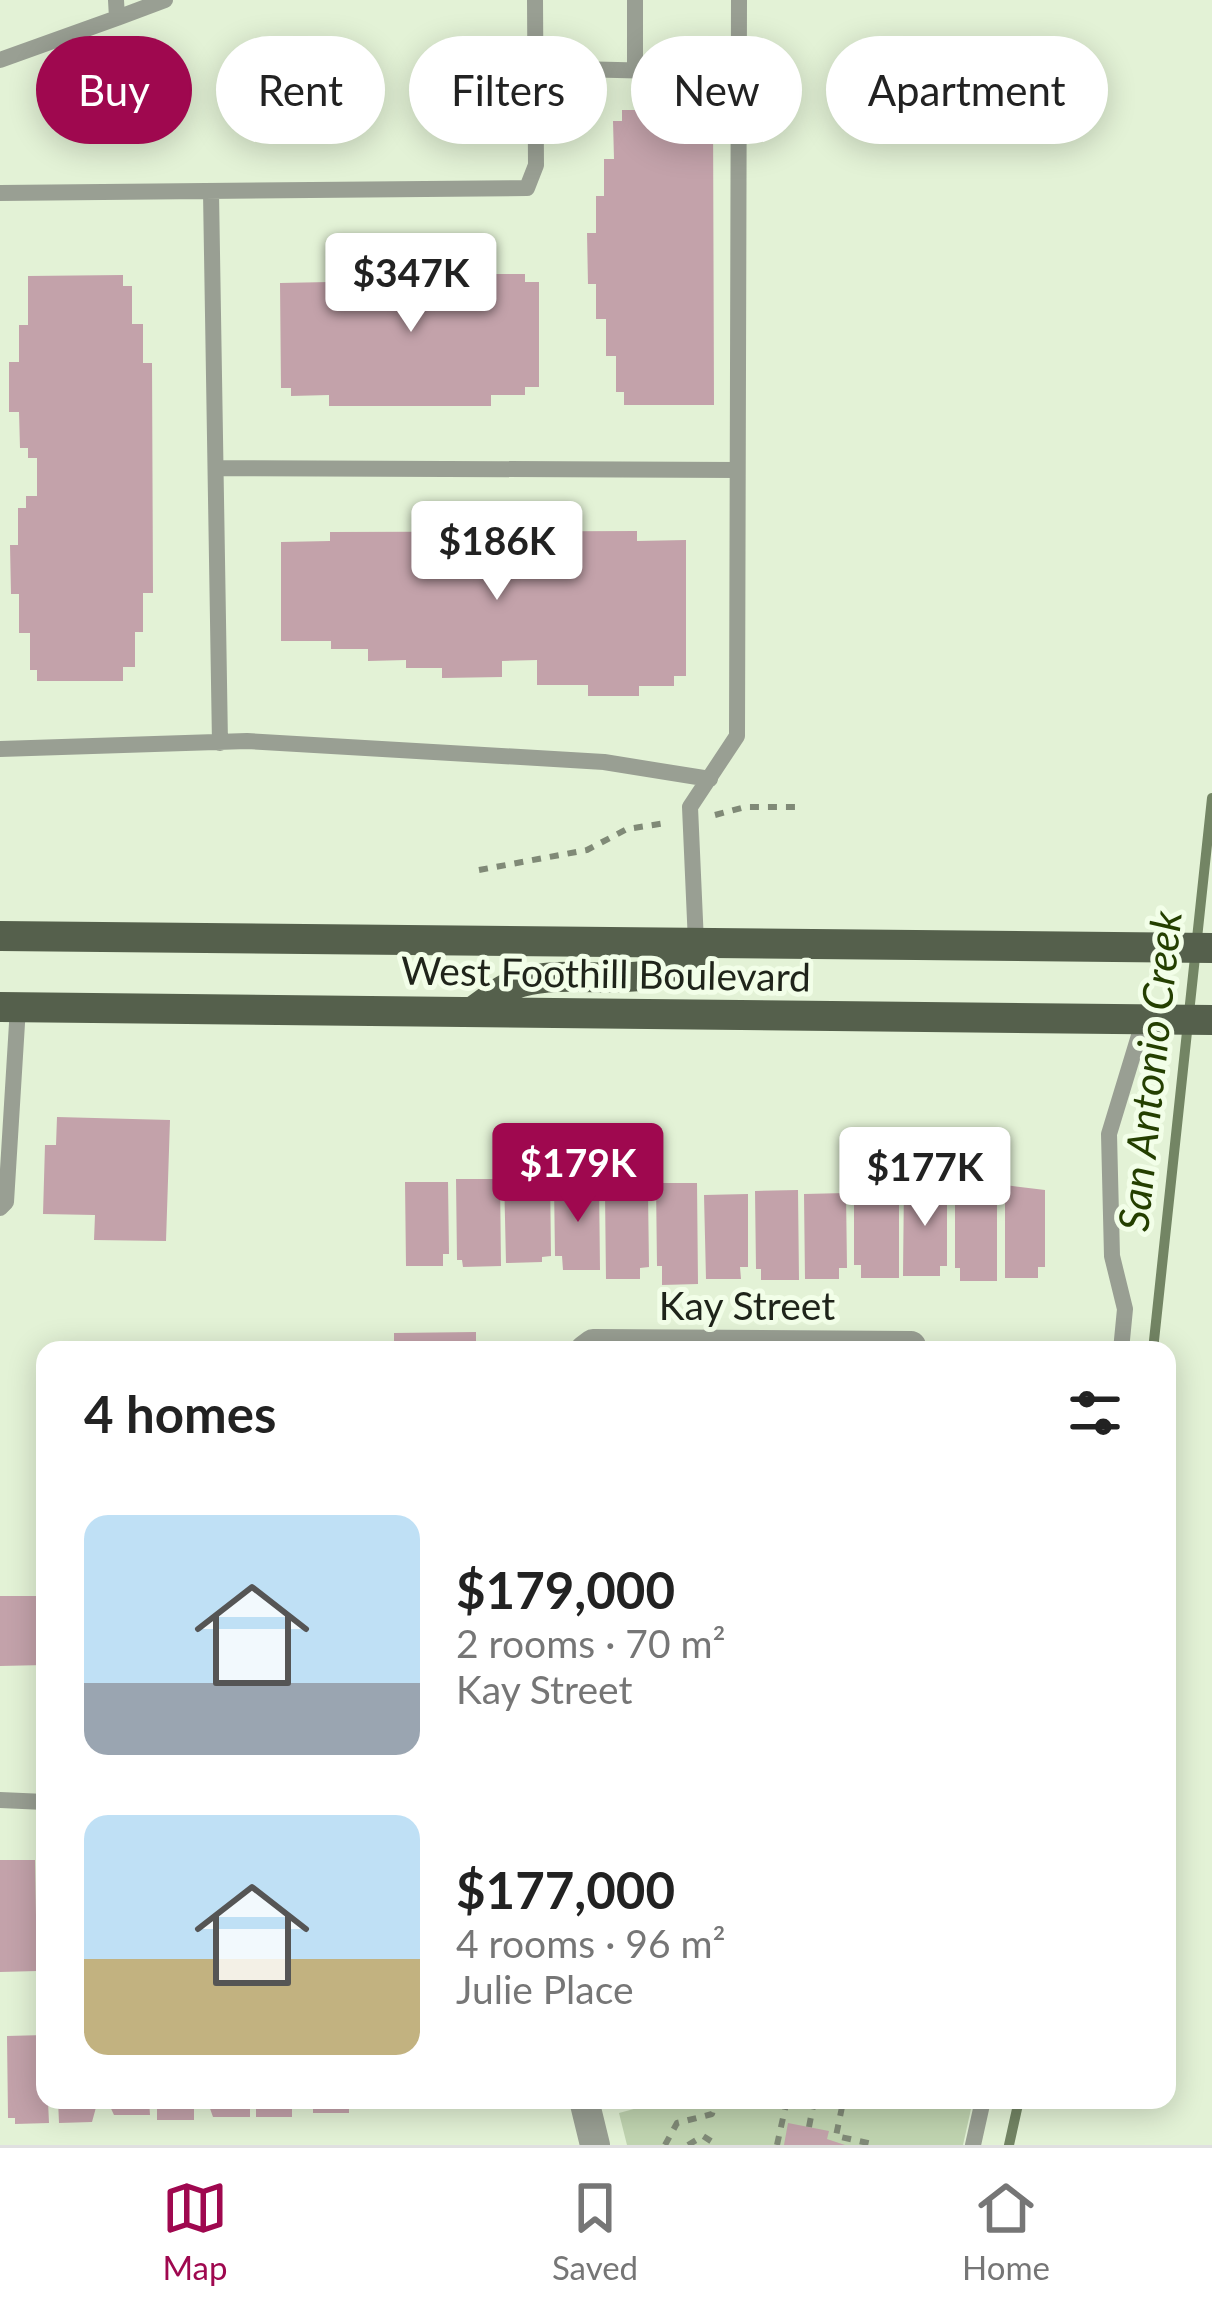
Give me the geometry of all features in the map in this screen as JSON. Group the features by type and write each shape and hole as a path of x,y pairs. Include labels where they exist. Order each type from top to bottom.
{"main road":[{"name":"West Foothill Boulevard","path":"0,936 1212,948"},
{"path":"472,1012 519,982 640,979 673,971 692,958 696,943"},
{"name":"West Foothill Boulevard","path":"9,1007 1212,1020"}],"street":[{"path":"586,2109 595,2145"}],"lane":[{"path":"0,60 117,9 165,0"},
{"path":"535,0 535,36"},
{"path":"635,0 635,36"},
{"path":"739,0 739,36"},
{"path":"0,193 527,188 536,165 536,144"},
{"path":"696,943 690,807 737,736 739,144"},
{"path":"211,192 220,743"},
{"path":"216,468 737,470"},
{"path":"0,749 220,743 604,762 710,779"},
{"path":"0,1208 6,1202 9,1007"},
{"path":"1122,1341 1125,1309 1112,1256 1109,1134 1154,1019"},
{"path":"0,1800 36,1802"},
{"path":"973,2145 981,2109"}],"path":[{"path":"479,870 586,850 627,829 745,807 800,807"},
{"path":"664,2145 676,2123 712,2114 714,2109"},
{"path":"780,2141 786,2109"},
{"path":"809,2128 811,2109"},
{"path":"842,2109 836,2136 878,2145"},
{"path":"688,2145 703,2136 717,2145"}],"green space":[{"path":"634,2109 971,2109 963,2145 627,2145 619,2113"}],"building":[{"path":"622,110 631,110 631,144 713,144 714,405 624,405 624,392 616,392 616,356 606,356 606,319 596,319 596,284 588,284 587,233 596,233 596,196 604,196 604,159 614,159 613,121 622,121"},
{"path":"403,255 452,255 452,265 487,265 487,274 525,274 525,282 539,282 539,387 525,387 525,395 491,395 491,406 329,406 329,395 291,396 291,388 281,388 280,283 329,282 328,275 364,275 364,265 403,265"},
{"path":"123,275 123,286 132,286 132,324 143,324 143,363 152,363 153,593 143,593 143,632 135,632 135,667 123,667 123,681 37,681 37,670 30,670 30,633 19,633 19,594 11,594 10,545 18,545 18,508 26,508 26,496 37,496 37,458 28,458 28,448 20,448 19,412 9,412 9,362 19,362 19,325 28,325 28,276"},
{"path":"637,531 637,541 686,540 686,676 674,676 674,686 639,686 639,696 588,696 588,685 537,685 537,660 502,661 502,677 442,678 442,668 406,668 406,660 368,661 368,649 331,649 331,641 281,641 281,542 330,541 330,532"},
{"path":"57,1117 170,1120 166,1241 94,1240 95,1215 43,1214 45,1145 56,1145"},
{"path":"550,1173 551,1256 542,1257 542,1262 506,1263 504,1174"},
{"path":"456,1179 500,1179 501,1266 463,1267 462,1260 457,1260"},
{"path":"405,1182 448,1182 449,1254 443,1254 443,1266 406,1266"},
{"path":"554,1183 599,1183 600,1270 563,1270 562,1256 555,1256"},
{"path":"656,1183 697,1183 698,1284 662,1285 662,1266 657,1266"},
{"path":"904,1183 947,1183 947,1266 940,1266 940,1276 903,1276"},
{"path":"955,1183 997,1183 997,1281 960,1281 960,1268 955,1268"},
{"path":"1005,1185 1045,1190 1045,1267 1038,1267 1038,1278 1005,1278"},
{"path":"798,1190 799,1280 761,1280 761,1269 756,1269 755,1191"},
{"path":"648,1192 649,1267 640,1268 640,1279 606,1279 605,1193"},
{"path":"846,1193 847,1268 839,1268 839,1279 805,1279 804,1194"},
{"path":"748,1194 748,1267 740,1267 741,1279 706,1279 704,1195"},
{"path":"854,1194 899,1194 899,1278 861,1278 861,1265 854,1265"},
{"path":"476,1332 476,1341 394,1341 394,1333"},
{"path":"0,1596 36,1596 36,1665 0,1666"},
{"path":"0,1860 35,1860 36,1971 0,1972"},
{"path":"36,2035 36,2109 48,2109 49,2123 15,2124 15,2118 8,2118 7,2036"},
{"path":"58,2109 96,2109 92,2122 59,2123"},
{"path":"111,2109 150,2109 150,2115 114,2115"},
{"path":"157,2109 194,2109 194,2120 157,2120"},
{"path":"210,2109 250,2109 250,2117 213,2117"},
{"path":"256,2109 292,2109 292,2117 256,2117"},
{"path":"313,2109 349,2109 349,2113 313,2113"},
{"path":"788,2123 829,2131 827,2139 845,2145 784,2145"}],"waterway":[{"name":"San Antonio Creek","path":"1154,1341 1212,798"},
{"name":"San Antonio Creek","path":"1009,2145 1017,2109"}]}
